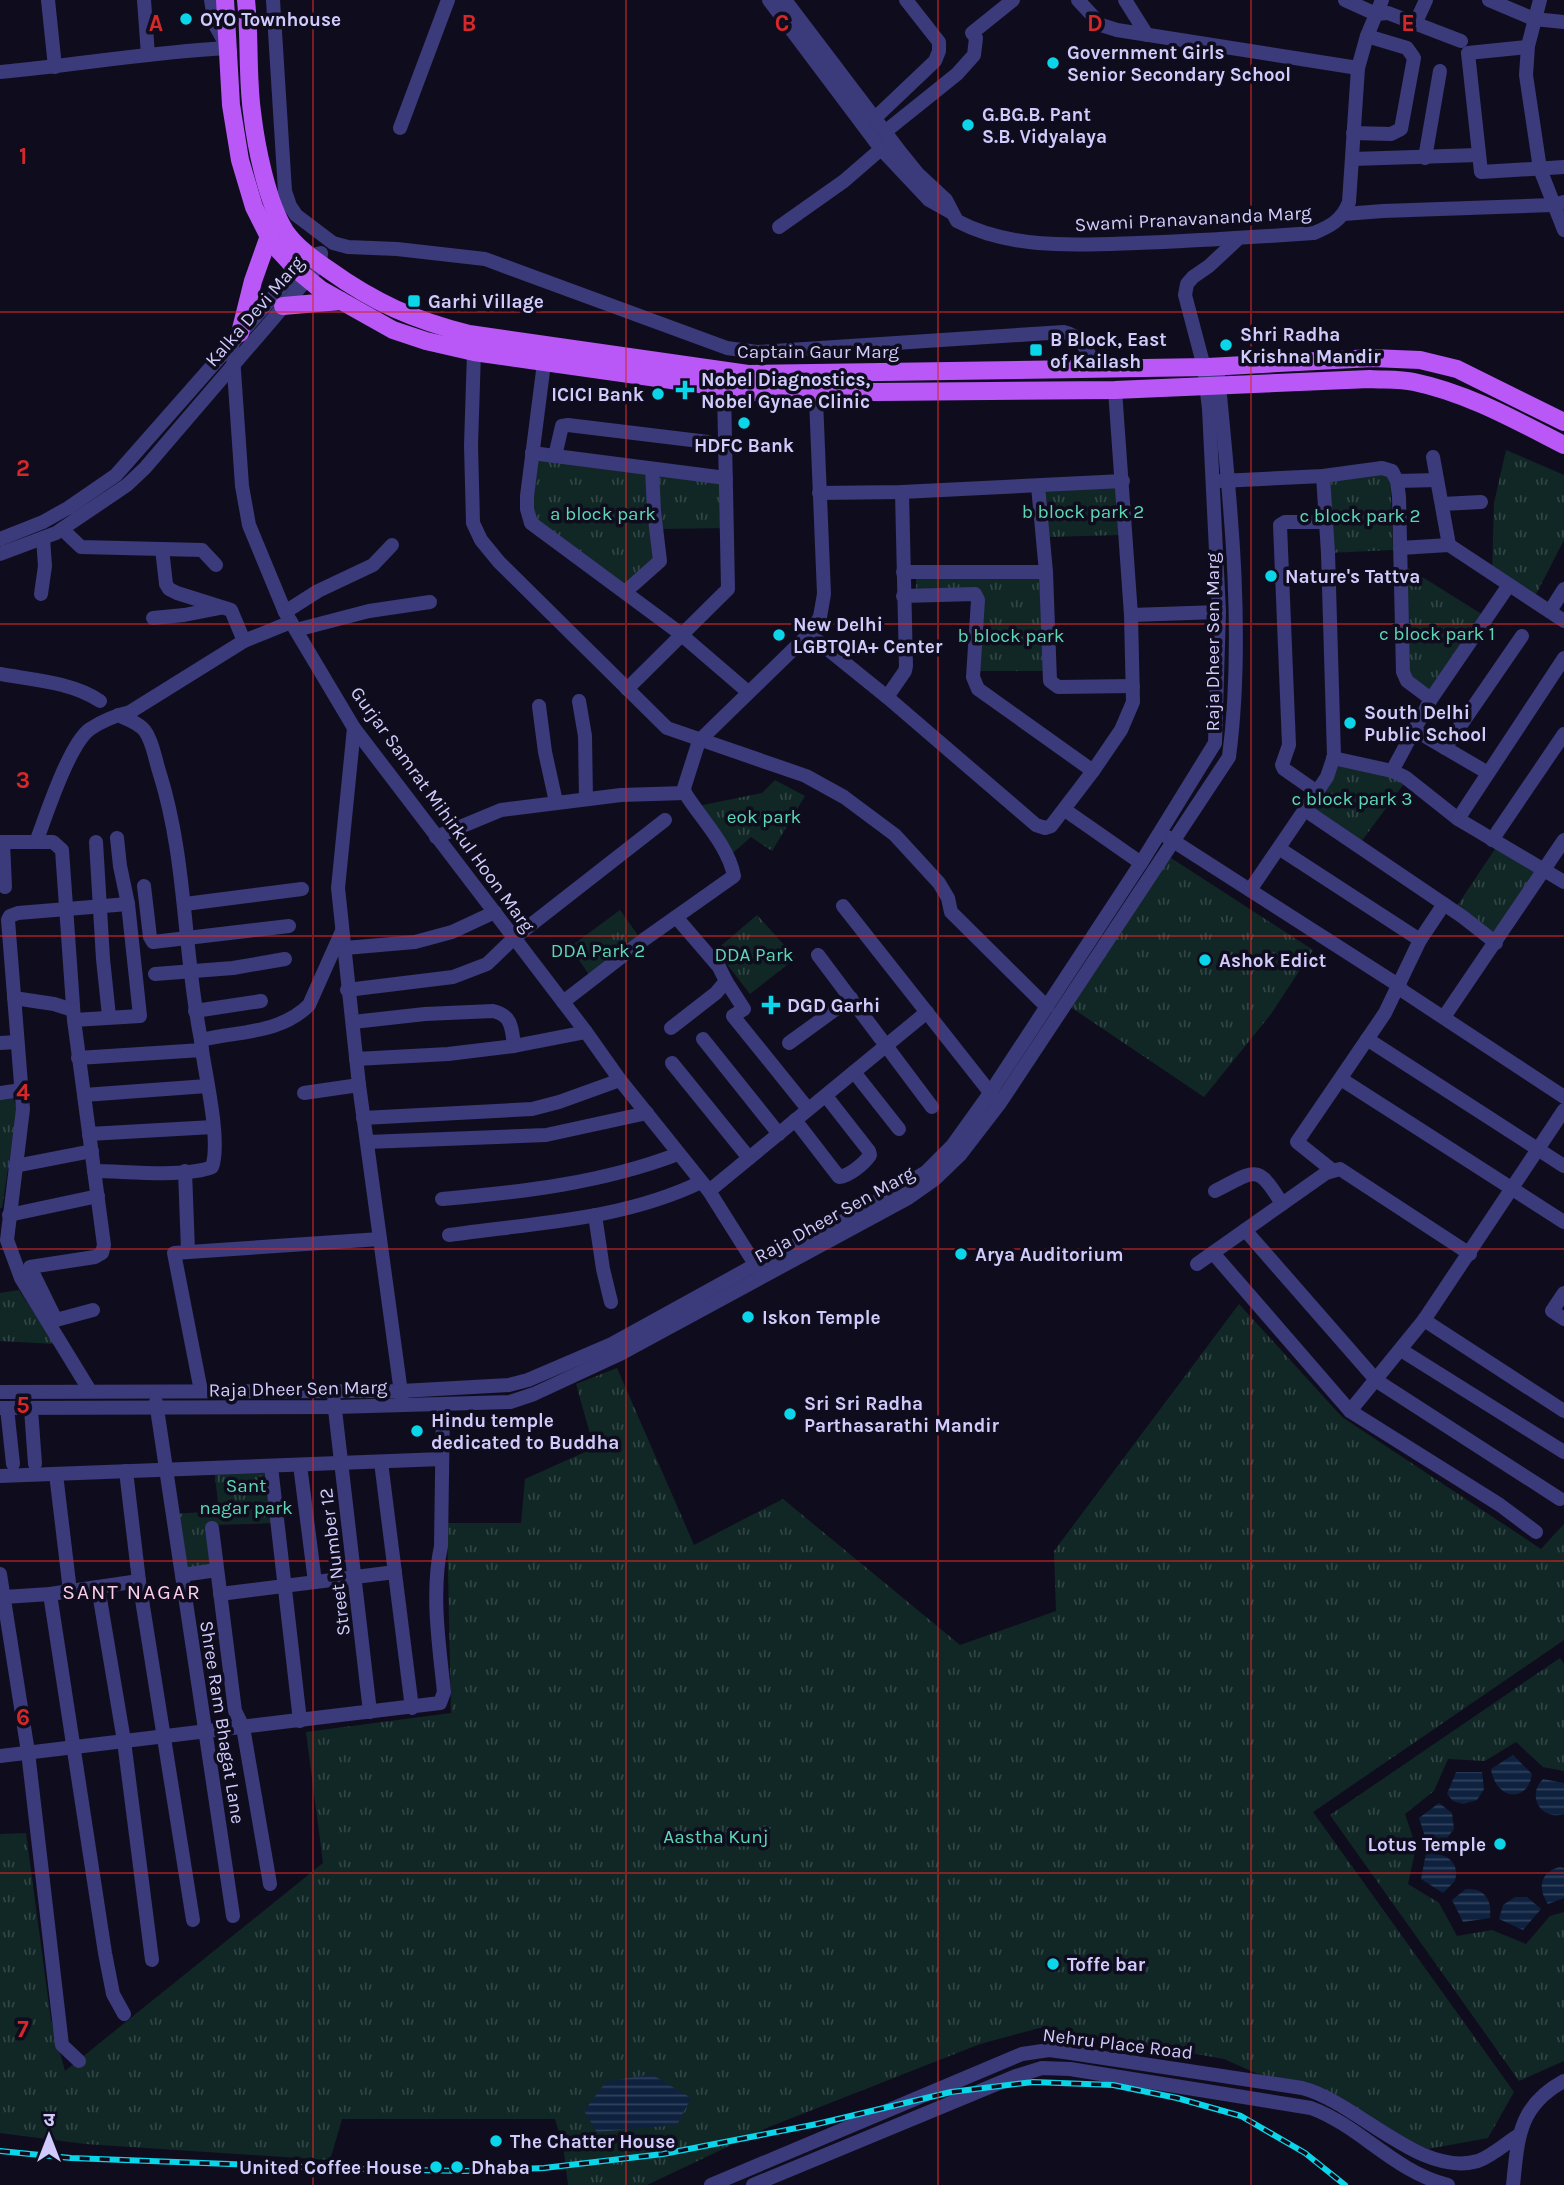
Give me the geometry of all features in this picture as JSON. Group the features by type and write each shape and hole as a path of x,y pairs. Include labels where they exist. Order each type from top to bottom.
{"main road":[{"name":"Captain Gaur Marg","path":"225,0 231,105 240,160 254,207 269,236 302,275 393,330 426,341 474,352 724,389 815,394 1115,390 1370,379 1411,381 1446,390 1484,405 1564,445"},
{"name":"Captain Gaur Marg","path":"246,0 252,112 268,192 286,232 321,254 363,294 435,325 469,334 748,374 815,375 1211,366 1372,358 1420,360 1457,369 1564,422"},
{"path":"236,338 269,236"},
{"path":"283,306 341,301"}],"street":[{"path":"48,0 55,67"},
{"path":"144,0 148,55"},
{"path":"0,72 228,48 215,25 212,0"},
{"path":"273,0 285,191 290,206 321,254 348,247 397,249 485,259 727,348 757,352 1064,332 1080,339 1097,368"},
{"path":"400,128 448,0"},
{"name":"Swami Pranavananda Marg","path":"769,0 881,149 929,200 952,213"},
{"name":"Swami Pranavananda Marg","path":"785,0 918,174 946,200 957,221 966,226 999,237 1039,244 1109,244 1314,233 1333,225 1344,214"},
{"path":"875,118 934,61 939,51 939,42 906,0"},
{"path":"886,131 957,74 974,55 976,38 972,33 1013,0"},
{"path":"1078,0 1101,25 1117,30 1358,68"},
{"path":"1125,0 1147,35"},
{"path":"1345,0 1379,7 1461,41"},
{"path":"1415,24 1426,0"},
{"path":"1489,0 1534,19 1564,22"},
{"path":"1540,0 1527,47 1526,75 1540,169 1559,204 1564,230"},
{"path":"1379,7 1358,68 1349,202 1344,214 1559,204"},
{"path":"1353,133 1399,132 1404,124 1414,58 1407,48 1367,36"},
{"path":"1527,47 1468,53 1481,172 1564,167"},
{"path":"1424,158 1440,71"},
{"path":"779,227 844,181 881,149"},
{"path":"1352,159 1478,155"},
{"name":"Raja Dheer Sen Marg","path":"995,1098 1229,757 1233,728 1235,606 1228,481 1211,366 1185,295 1187,284 1239,238"},
{"name":"Kalka Devi Marg","path":"0,539 52,518 116,475 236,338 321,254"},
{"name":"Kalka Devi Marg","path":"0,554 62,529 127,485 145,468 283,306 302,275"},
{"name":"Gurjar Samrat Mihirkul Hoon Marg","path":"236,338 234,362 242,486 249,525 291,621 354,728 620,1080 705,1187 759,1270"},
{"path":"474,352 471,445 473,523 481,540 499,562 667,728 806,776 870,814 895,835 939,883 948,898 951,912 1047,1007"},
{"path":"544,363 527,509 531,523 682,635 748,692"},
{"path":"563,1002 734,876 732,866 684,788 699,741 809,634 820,617 824,594 815,375"},
{"name":"Raja Dheer Sen Marg","path":"0,1392 401,1391 509,1385 528,1380 612,1344 908,1198 935,1179 960,1155 1047,1007 1215,743 1219,612 1212,481 1213,386"},
{"path":"627,689 728,589 724,389"},
{"path":"809,634 1036,825 1045,828 1051,826 1093,771 1130,712 1133,686 1131,615 1115,390"},
{"path":"555,456 559,432 562,426 568,425 709,442"},
{"path":"532,453 726,478"},
{"path":"1433,457 1449,545"},
{"path":"625,592 660,561 652,469"},
{"path":"1212,481 1323,476 1388,469 1394,474 1397,481 1403,672 1407,681 1431,699"},
{"path":"1251,890 1327,776 1333,758 1323,476"},
{"path":"1397,481 1437,480"},
{"path":"819,493 902,492 1123,481"},
{"path":"1038,486 1046,572 1050,681 1058,687 1133,686"},
{"path":"887,697 906,666 902,492"},
{"path":"1442,504 1481,502"},
{"path":"1317,792 1282,765 1289,745 1280,525 1285,522 1326,522"},
{"path":"62,529 81,547 202,550 216,565"},
{"path":"41,594 45,566 43,538"},
{"path":"291,621 318,591 373,565 392,545"},
{"path":"1400,548 1449,545 1564,621"},
{"path":"162,549 169,589 231,610 244,641"},
{"path":"903,572 1046,572"},
{"path":"1392,771 1431,699 1509,585"},
{"path":"1550,611 1564,589"},
{"path":"903,596 975,594 978,600 973,677 978,689 1093,771"},
{"path":"36,842 76,744 89,730 130,712 244,641 291,621 430,601"},
{"path":"152,618 225,607"},
{"path":"1131,615 1219,612"},
{"path":"1445,748 1522,636"},
{"path":"1458,819 1564,658"},
{"path":"0,674 79,690 100,701"},
{"path":"579,701 585,736 586,799"},
{"path":"539,706 545,752 556,802"},
{"path":"94,1171 204,1170 212,1167 214,1161 213,1127 195,1011 185,904 172,814 148,737 138,725 118,715"},
{"path":"354,728 338,888 347,990 402,1406"},
{"path":"1492,840 1564,734"},
{"path":"1423,735 1488,773"},
{"path":"1333,758 1392,771 1408,780 1458,819 1564,882"},
{"path":"436,837 490,813 621,795 685,793"},
{"path":"1065,810 1141,863"},
{"path":"1304,810 1444,904 1496,943"},
{"path":"347,990 453,977 486,964 514,938 665,820"},
{"path":"1160,832 1398,985 1403,991 1564,1097"},
{"path":"13,998 54,1004 73,1015 140,1016 128,904 117,838"},
{"path":"1444,1017 1564,840"},
{"path":"5,887 2,842 53,842 62,850 73,1015 104,1245 102,1253 95,1257 30,1267 56,1320 93,1310"},
{"path":"96,842 109,1016"},
{"path":"1280,849 1420,940"},
{"path":"144,886 150,937 153,942 289,926"},
{"path":"185,904 302,889"},
{"path":"90,1391 21,1278 7,1240 23,1109 13,998 4,939 10,916 128,904"},
{"path":"1332,1170 1297,1142 1385,1013 1420,940 1444,904"},
{"path":"843,906 995,1098"},
{"path":"345,948 415,942 452,932 495,912"},
{"path":"676,917 719,967 744,1009 733,1016 808,1110"},
{"path":"78,1058 202,1045 277,1026 309,1005 343,930"},
{"path":"818,955 932,1107"},
{"path":"155,974 233,968 285,958"},
{"path":"671,1028 716,993 726,981"},
{"path":"789,1044 851,998"},
{"path":"195,1011 261,1001"},
{"path":"353,1023 425,1014 493,1011 502,1013 510,1022 514,1046"},
{"path":"449,1235 595,1215 645,1205 705,1187 749,1158 928,1012"},
{"path":"356,1059 448,1054 514,1046 586,1032"},
{"path":"703,1039 779,1134"},
{"path":"1367,1039 1564,1166"},
{"path":"0,1043 17,1042"},
{"path":"672,1063 749,1158"},
{"path":"854,1072 899,1129"},
{"path":"1341,1079 1564,1222"},
{"path":"363,1118 532,1109 620,1080"},
{"path":"304,1093 359,1085"},
{"path":"84,1095 207,1086"},
{"path":"0,1093 22,1090"},
{"path":"795,1120 839,1177 846,1176 868,1159 869,1151 826,1096"},
{"path":"1350,1411 1424,1320 1564,1110"},
{"path":"367,1142 546,1135 647,1113"},
{"path":"89,1134 213,1127"},
{"path":"15,1166 92,1152"},
{"path":"442,1199 520,1192 586,1181 649,1165 678,1154"},
{"path":"1197,1264 1332,1170 1340,1169 1470,1254"},
{"path":"185,1171 188,1251"},
{"path":"1215,1191 1250,1173 1261,1174 1269,1181 1282,1204"},
{"path":"9,1215 98,1196"},
{"path":"595,1215 611,1302"},
{"path":"1245,1230 1377,1381 1560,1499"},
{"path":"201,1391 174,1253 380,1240"},
{"path":"1213,1253 1350,1411 1500,1505 1536,1532"},
{"name":"Raja Dheer Sen Marg","path":"3,1408 335,1407 510,1402 534,1395 618,1355 759,1270"},
{"path":"1564,1293 1552,1311 1564,1319"},
{"path":"1424,1320 1564,1411"},
{"path":"1401,1350 1564,1452"},
{"name":"Street Number 12","path":"333,1390 370,1712"},
{"name":"Shree Ram Bhagat Lane","path":"154,1392 233,1916"},
{"path":"0,1755 440,1703 444,1692 438,1623 437,1564 441,1546 443,1405"},
{"path":"3,1408 13,1464"},
{"path":"30,1409 35,1464"},
{"path":"0,1476 442,1459"},
{"path":"380,1462 412,1708"},
{"path":"300,1465 315,1582"},
{"path":"271,1466 300,1721"},
{"path":"125,1471 138,1581 192,1920"},
{"path":"56,1474 70,1591"},
{"path":"212,1528 235,1711 243,1727 270,1884"},
{"path":"182,1575 217,1570"},
{"path":"219,1594 395,1572"},
{"path":"0,1574 27,1752 62,2045 79,2061"},
{"path":"3,1606 50,1594 138,1581"},
{"path":"98,1587 124,1741 152,1960"},
{"path":"50,1594 105,1953 113,1994 124,2014"},
{"name":"Nehru Place Road","path":"711,2185 1022,2054 1049,2050 1211,2073 1319,2092 1398,2143 1436,2159 1474,2162 1483,2159 1518,2135"},
{"name":"Nehru Place Road","path":"753,2185 1016,2076 1042,2068 1070,2069 1311,2108 1342,2124 1419,2176 1448,2185"},
{"path":"1513,2185 1518,2135 1523,2122 1538,2101 1564,2081"}],"green space":[{"path":"1506,450 1564,475 1564,540 1533,600 1492,575 1494,503"},
{"name":"a block park","path":"532,453 726,478 727,528 656,529 660,561 625,592 531,523"},
{"name":"c block park 2","path":"1390,472 1393,550 1328,553 1329,480"},
{"name":"b block park 2","path":"1119,485 1120,535 1048,537 1043,488"},
{"name":"b block park","path":"1043,568 1049,671 974,671 975,595 916,595 916,569"},
{"name":"c block park 1","path":"1408,568 1491,620 1432,708 1402,683"},
{"name":"c block park 3","path":"1333,761 1406,781 1361,842 1305,810"},
{"name":"eok park","path":"775,780 805,796 772,851 751,837 727,858 693,807 762,793"},
{"path":"1499,843 1545,872 1498,941 1457,906"},
{"path":"1168,856 1313,950 1271,1014 1204,1097 1069,1006"},
{"name":"DDA Park 2","path":"620,910 642,941 592,979 570,947"},
{"name":"DDA Park","path":"757,915 796,958 750,994 716,950"},
{"path":"13,1097 17,1109 0,1208 0,1098"},
{"path":"19,1290 55,1344 0,1341 0,1293"},
{"name":"Aastha Kunj","path":"1239,1304 1342,1417 1541,1549 1564,1524 1564,1640 1313,1812 1514,2092 1488,2138 1428,2149 1224,2059 1043,2027 980,2044 769,2127 647,2185 568,2185 563,2145 555,2119 342,2119 330,2160 85,2144 0,2133 0,1834 26,1833 51,2020 65,2071 323,1863 306,1732 451,1713 447,1523 521,1523 525,1479 594,1448 576,1384 617,1368 694,1545 783,1499 960,1645 1056,1611 1054,1551"},
{"name":"Sant nagar park","path":"271,1466 277,1523 211,1525 214,1570 182,1575 173,1514 219,1511 214,1468"},
{"path":"1560,1658 1564,1664 1564,1771 1543,1767 1516,1742 1485,1761 1448,1759 1434,1791 1405,1814 1416,1847 1408,1884 1439,1903 1457,1936 1492,1930 1526,1944 1550,1916 1564,1912 1564,2061 1519,2081 1330,1815"}],"water":[{"path":"1513,1755 1532,1774 1525,1790 1519,1794 1505,1792 1499,1787 1491,1769"},
{"path":"1456,1772 1482,1772 1484,1789 1477,1800 1463,1804 1453,1801 1447,1794"},
{"path":"1543,1779 1564,1783 1564,1814 1549,1814 1538,1806 1536,1793"},
{"path":"1439,1803 1452,1813 1454,1829 1444,1842 1427,1843 1419,1818"},
{"path":"1426,1853 1445,1856 1453,1863 1455,1881 1443,1893 1421,1879"},
{"path":"1564,1868 1564,1898 1548,1904 1542,1892 1542,1881 1553,1869"},
{"path":"1466,1889 1473,1889 1486,1896 1490,1906 1490,1918 1463,1922 1452,1900"},
{"path":"1515,1897 1527,1897 1541,1909 1523,1930 1499,1919 1503,1905"},
{"path":"651,2074 691,2098 677,2125 597,2132 584,2111 606,2082"}],"railway":[{"path":"0,2151 71,2158 358,2169 466,2171 544,2168 663,2154 817,2124 951,2092 1033,2082 1113,2085 1177,2098 1241,2116 1305,2153 1345,2185"}],"place":[{"name":"OYO Townhouse","path":"186,19"},
{"name":"Government Girls Senior Secondary School","path":"1053,63"},
{"name":"G.BG.B. Pant S.B. Vidyalaya","path":"968,125"},
{"name":"Garhi Village","path":"414,301"},
{"name":"Shri Radha Krishna Mandir","path":"1226,345"},
{"name":"B Block, East of Kailash","path":"1036,350"},
{"name":"Nobel Diagnostics, Nobel Gynae Clinic","path":"685,390"},
{"name":"ICICI Bank","path":"658,394"},
{"name":"HDFC Bank","path":"744,423"},
{"name":"Nature's Tattva","path":"1271,576"},
{"name":"New Delhi LGBTQIA+ Center","path":"779,635"},
{"name":"South Delhi Public School","path":"1350,723"},
{"name":"Ashok Edict","path":"1205,960"},
{"name":"DGD Garhi","path":"771,1005"},
{"name":"Arya Auditorium","path":"961,1254"},
{"name":"Iskon Temple","path":"748,1317"},
{"name":"Sri Sri Radha Parthasarathi Mandir","path":"790,1414"},
{"name":"Hindu temple dedicated to Buddha","path":"417,1431"},
{"name":"Lotus Temple","path":"1500,1844"},
{"name":"Toffe bar","path":"1053,1964"},
{"name":"The Chatter House","path":"496,2141"},
{"name":"United Coffee House","path":"436,2167"},
{"name":"Dhaba","path":"457,2167"}],"district":[{"name":"SANT NAGAR","path":"132,1592"}]}
